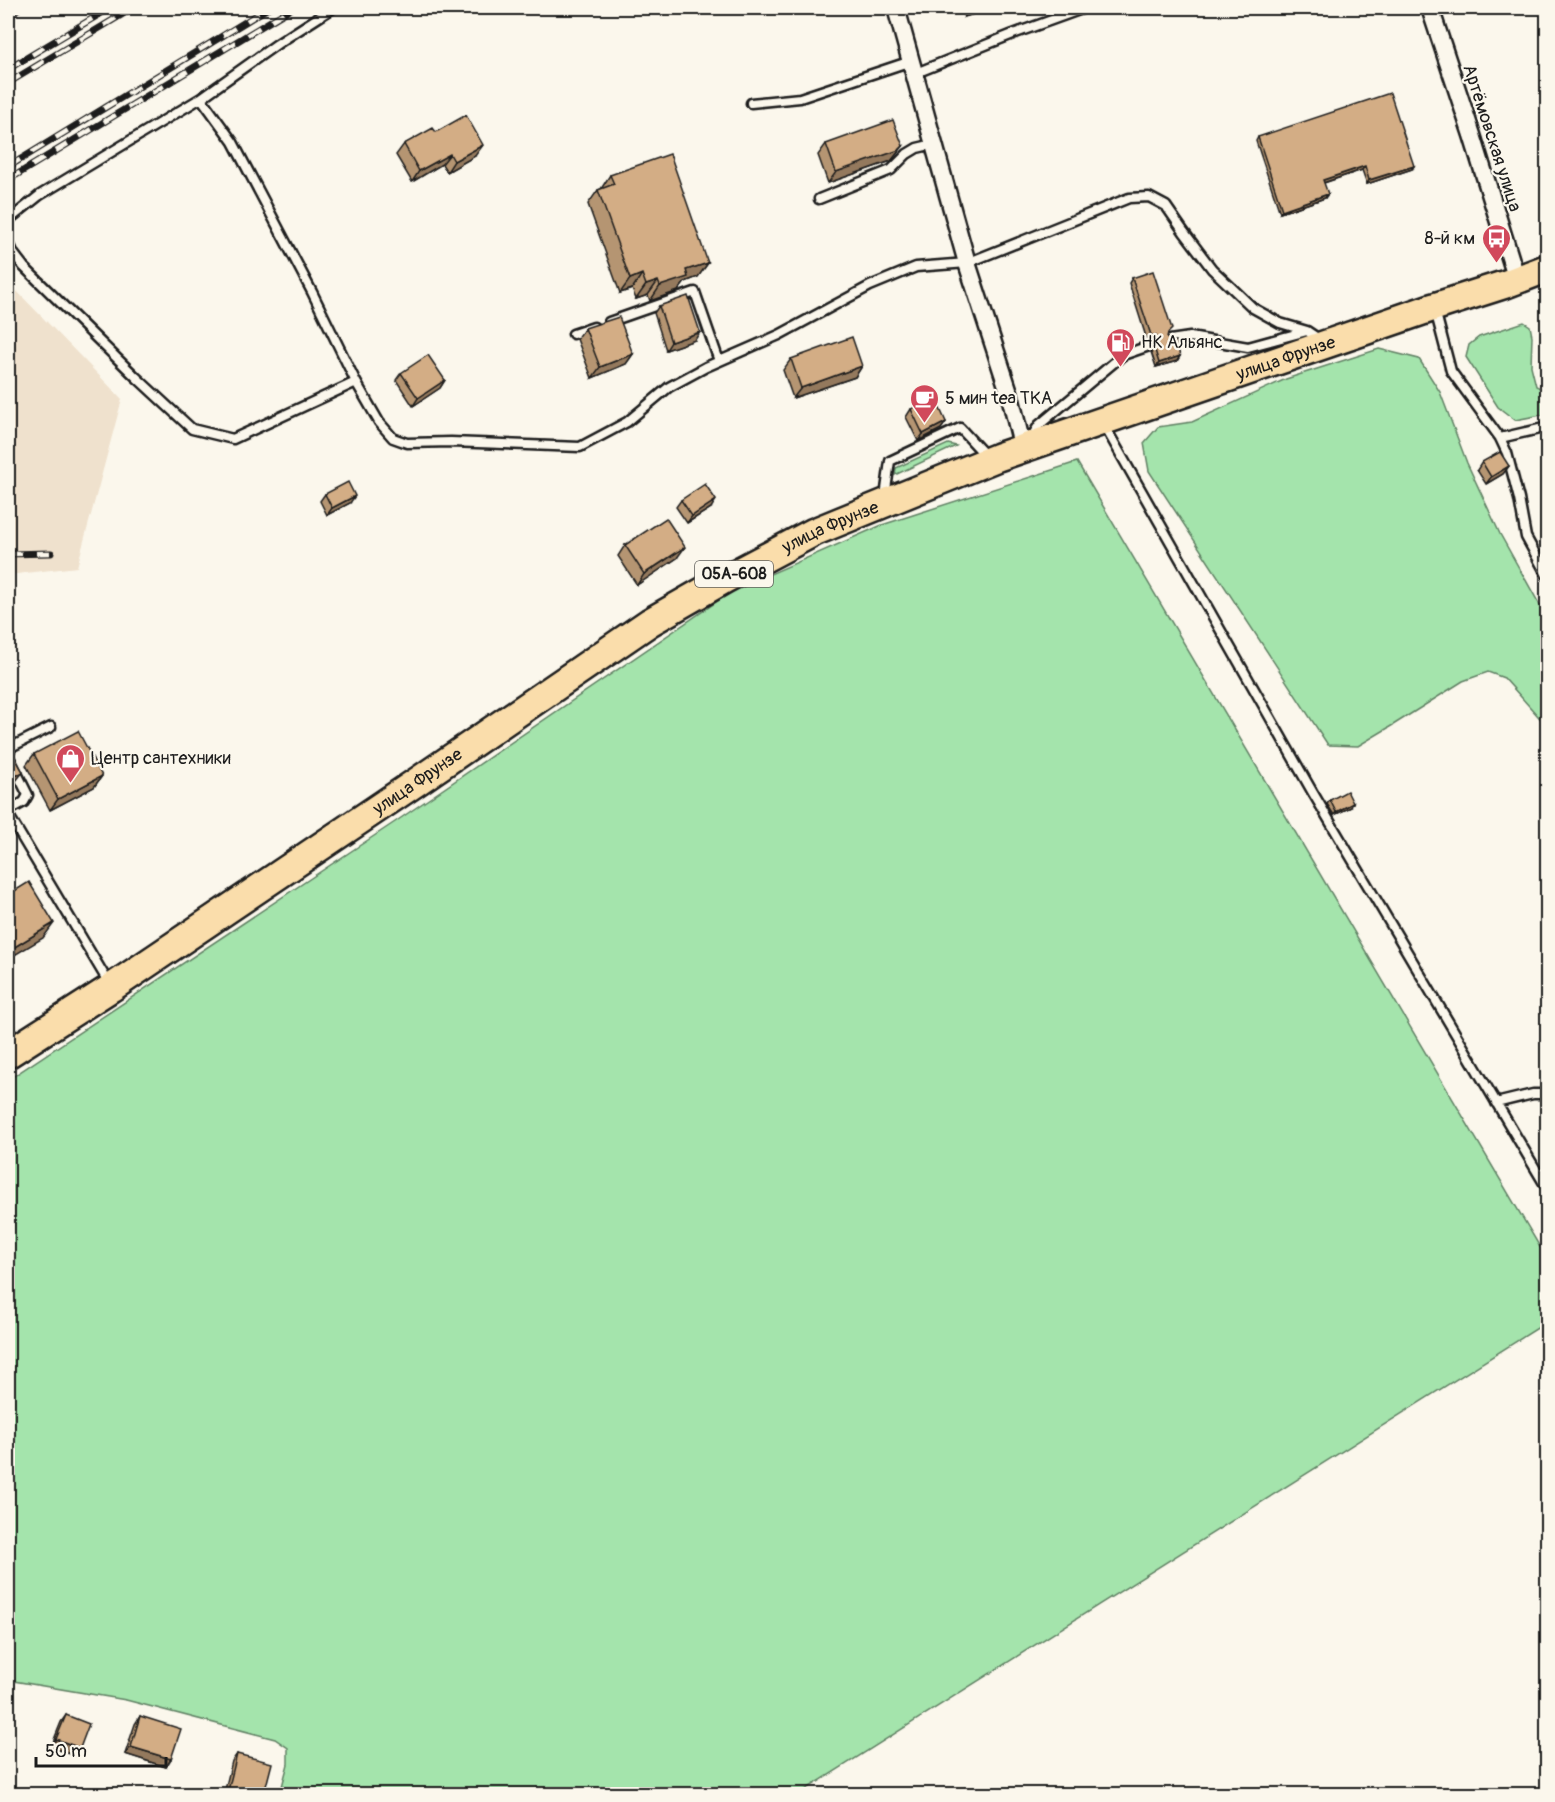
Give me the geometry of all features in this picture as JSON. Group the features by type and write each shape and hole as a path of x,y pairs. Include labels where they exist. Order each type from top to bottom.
{"main road":[{"name":"улица Фрунзе","path":"8,1054 111,988 650,622 814,532 990,461 1102,422 1317,338 1434,307 1548,268"}],"street":[{"path":"896,8 967,263 1009,392 1023,449"},
{"name":"Артёмовская улица","path":"1430,8 1517,280"}],"lane":[{"path":"8,233 10,219 40,195 201,98 277,44 333,8"},
{"path":"751,103 800,98 914,67 1085,8"},
{"path":"201,98 238,152 312,292 356,382 379,422 393,438 407,443 451,442 580,447 627,422 669,387 779,335 870,286 916,267 967,263 1129,198 1149,197 1166,206 1212,269 1253,308 1280,323 1317,338"},
{"path":"819,199 891,170 907,154 917,148 934,144"},
{"path":"8,241 24,267 192,429 234,439 356,382"},
{"path":"573,334 695,292 719,362"},
{"path":"1434,307 1451,371 1500,438 1507,453 1526,537 1548,577"},
{"path":"1170,340 1190,337 1248,347 1317,338"},
{"path":"1023,449 1039,425 1123,355 1149,346"},
{"path":"1102,422 1307,783 1548,1190"},
{"path":"1500,438 1548,427"},
{"path":"884,504 890,461 960,428 990,461"},
{"path":"51,727 13,746 9,751 9,757 28,795 24,802 8,812 111,988"},
{"path":"1496,1103 1533,1094 1548,1094"}],"shaded area":[{"path":"8,282 122,399 77,567 8,575"}],"green space":[{"path":"1524,322 1530,326 1532,336 1531,366 1536,386 1547,391 1547,414 1515,420 1498,407 1466,357 1469,345 1479,337"},
{"path":"1379,349 1419,359 1440,392 1467,463 1500,534 1547,618 1547,726 1504,678 1488,672 1463,681 1358,746 1328,745 1149,471 1144,443 1158,427 1192,422 1286,379"},
{"path":"948,444 956,446 895,475 896,468"},
{"path":"1077,462 1547,1259 1547,1322 799,1794 280,1794 288,1764 288,1748 275,1739 126,1700 8,1680 8,1080 395,822 734,590 882,525"}],"building":[{"path":"1390,93 1414,166 1369,180 1365,166 1323,180 1328,194 1282,210 1258,137"},
{"path":"466,115 483,145 454,161 450,154 419,171 404,144 433,128 436,132"},
{"path":"893,120 903,146 899,150 836,172 826,144"},
{"path":"670,154 708,263 686,270 688,277 660,286 658,281 646,285 642,274 630,279 598,190 614,184 610,175"},
{"path":"1153,271 1172,329 1167,337 1170,341 1176,341 1180,356 1159,363 1154,347 1158,340 1156,336 1151,335 1132,278"},
{"path":"688,296 700,332 671,342 659,306"},
{"path":"619,317 633,354 600,367 585,328"},
{"path":"852,337 862,366 801,388 791,359"},
{"path":"428,355 445,380 418,398 401,373"},
{"path":"935,398 946,422 923,434 911,409"},
{"path":"1500,452 1509,466 1491,477 1482,462"},
{"path":"348,482 355,496 332,508 325,494"},
{"path":"705,484 716,500 692,516 681,500"},
{"path":"666,518 685,547 644,574 625,545"},
{"path":"78,731 102,776 58,799 34,754"},
{"path":"8,745 23,772 8,780"},
{"path":"1347,791 1353,803 1336,812 1330,800"},
{"path":"29,882 54,923 8,951 8,895"},
{"path":"66,1715 89,1724 80,1748 56,1739"},
{"path":"140,1716 181,1729 171,1759 131,1747"},
{"path":"237,1754 272,1763 264,1794 242,1794 228,1791"}],"railway":[{"path":"8,15 19,8"},
{"path":"8,69 110,8"},
{"path":"8,83 133,8"},
{"path":"8,167 268,8"},
{"path":"8,180 292,8"},
{"path":"8,554 51,553"}],"place":[{"name":"8-й км","path":"1496,264"},
{"name":"НК Альянс","path":"1120,368"},
{"name":"5 мин tea TKA","path":"924,424"},
{"name":"Центр сантехники","path":"70,784"}]}
